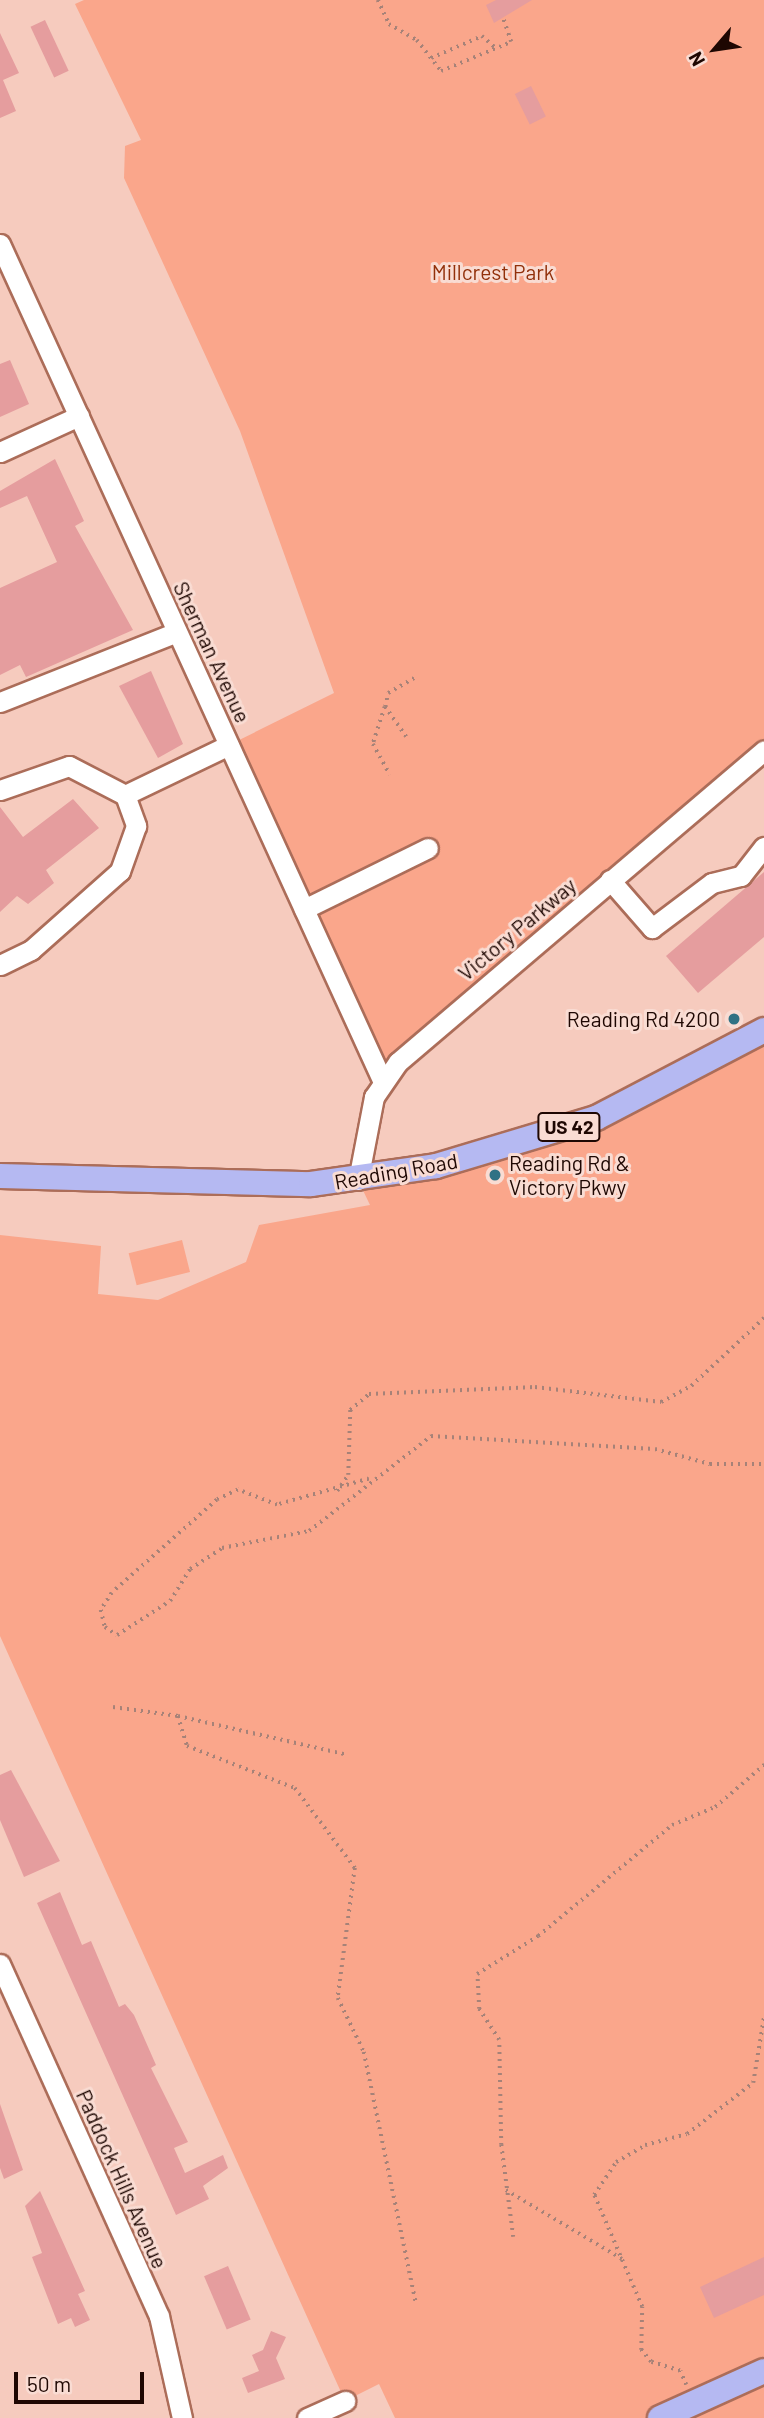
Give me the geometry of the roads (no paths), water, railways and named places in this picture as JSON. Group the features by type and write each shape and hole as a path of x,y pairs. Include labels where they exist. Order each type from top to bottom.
{"main road":[{"name":"Reading Road","path":"0,1176 358,1180 554,1133 650,1092 764,1030"},
{"path":"660,2418 764,2371"}],"street":[{"name":"Sherman Avenue","path":"0,244 382,1080"},
{"path":"0,452 79,416"},
{"path":"0,702 177,632"},
{"path":"125,796 229,745"},
{"name":"Victory Parkway","path":"382,1080 610,880 764,750"},
{"path":"0,790 69,766 125,796 136,827 120,870 31,950 2,964"},
{"path":"304,909 428,848"},
{"path":"610,880 652,928 712,883 741,876 764,848"},
{"path":"358,1180 382,1080"},
{"name":"Paddock Hills Avenue","path":"0,1964 159,2316 182,2418"},
{"path":"307,2418 345,2401"}],"place":[{"name":"Reading Rd 4200","path":"734,1019"},
{"name":"Reading Rd & Victory Pkwy","path":"495,1175"}],"park label":[{"name":"Millcrest Park","path":"493,272"}]}
